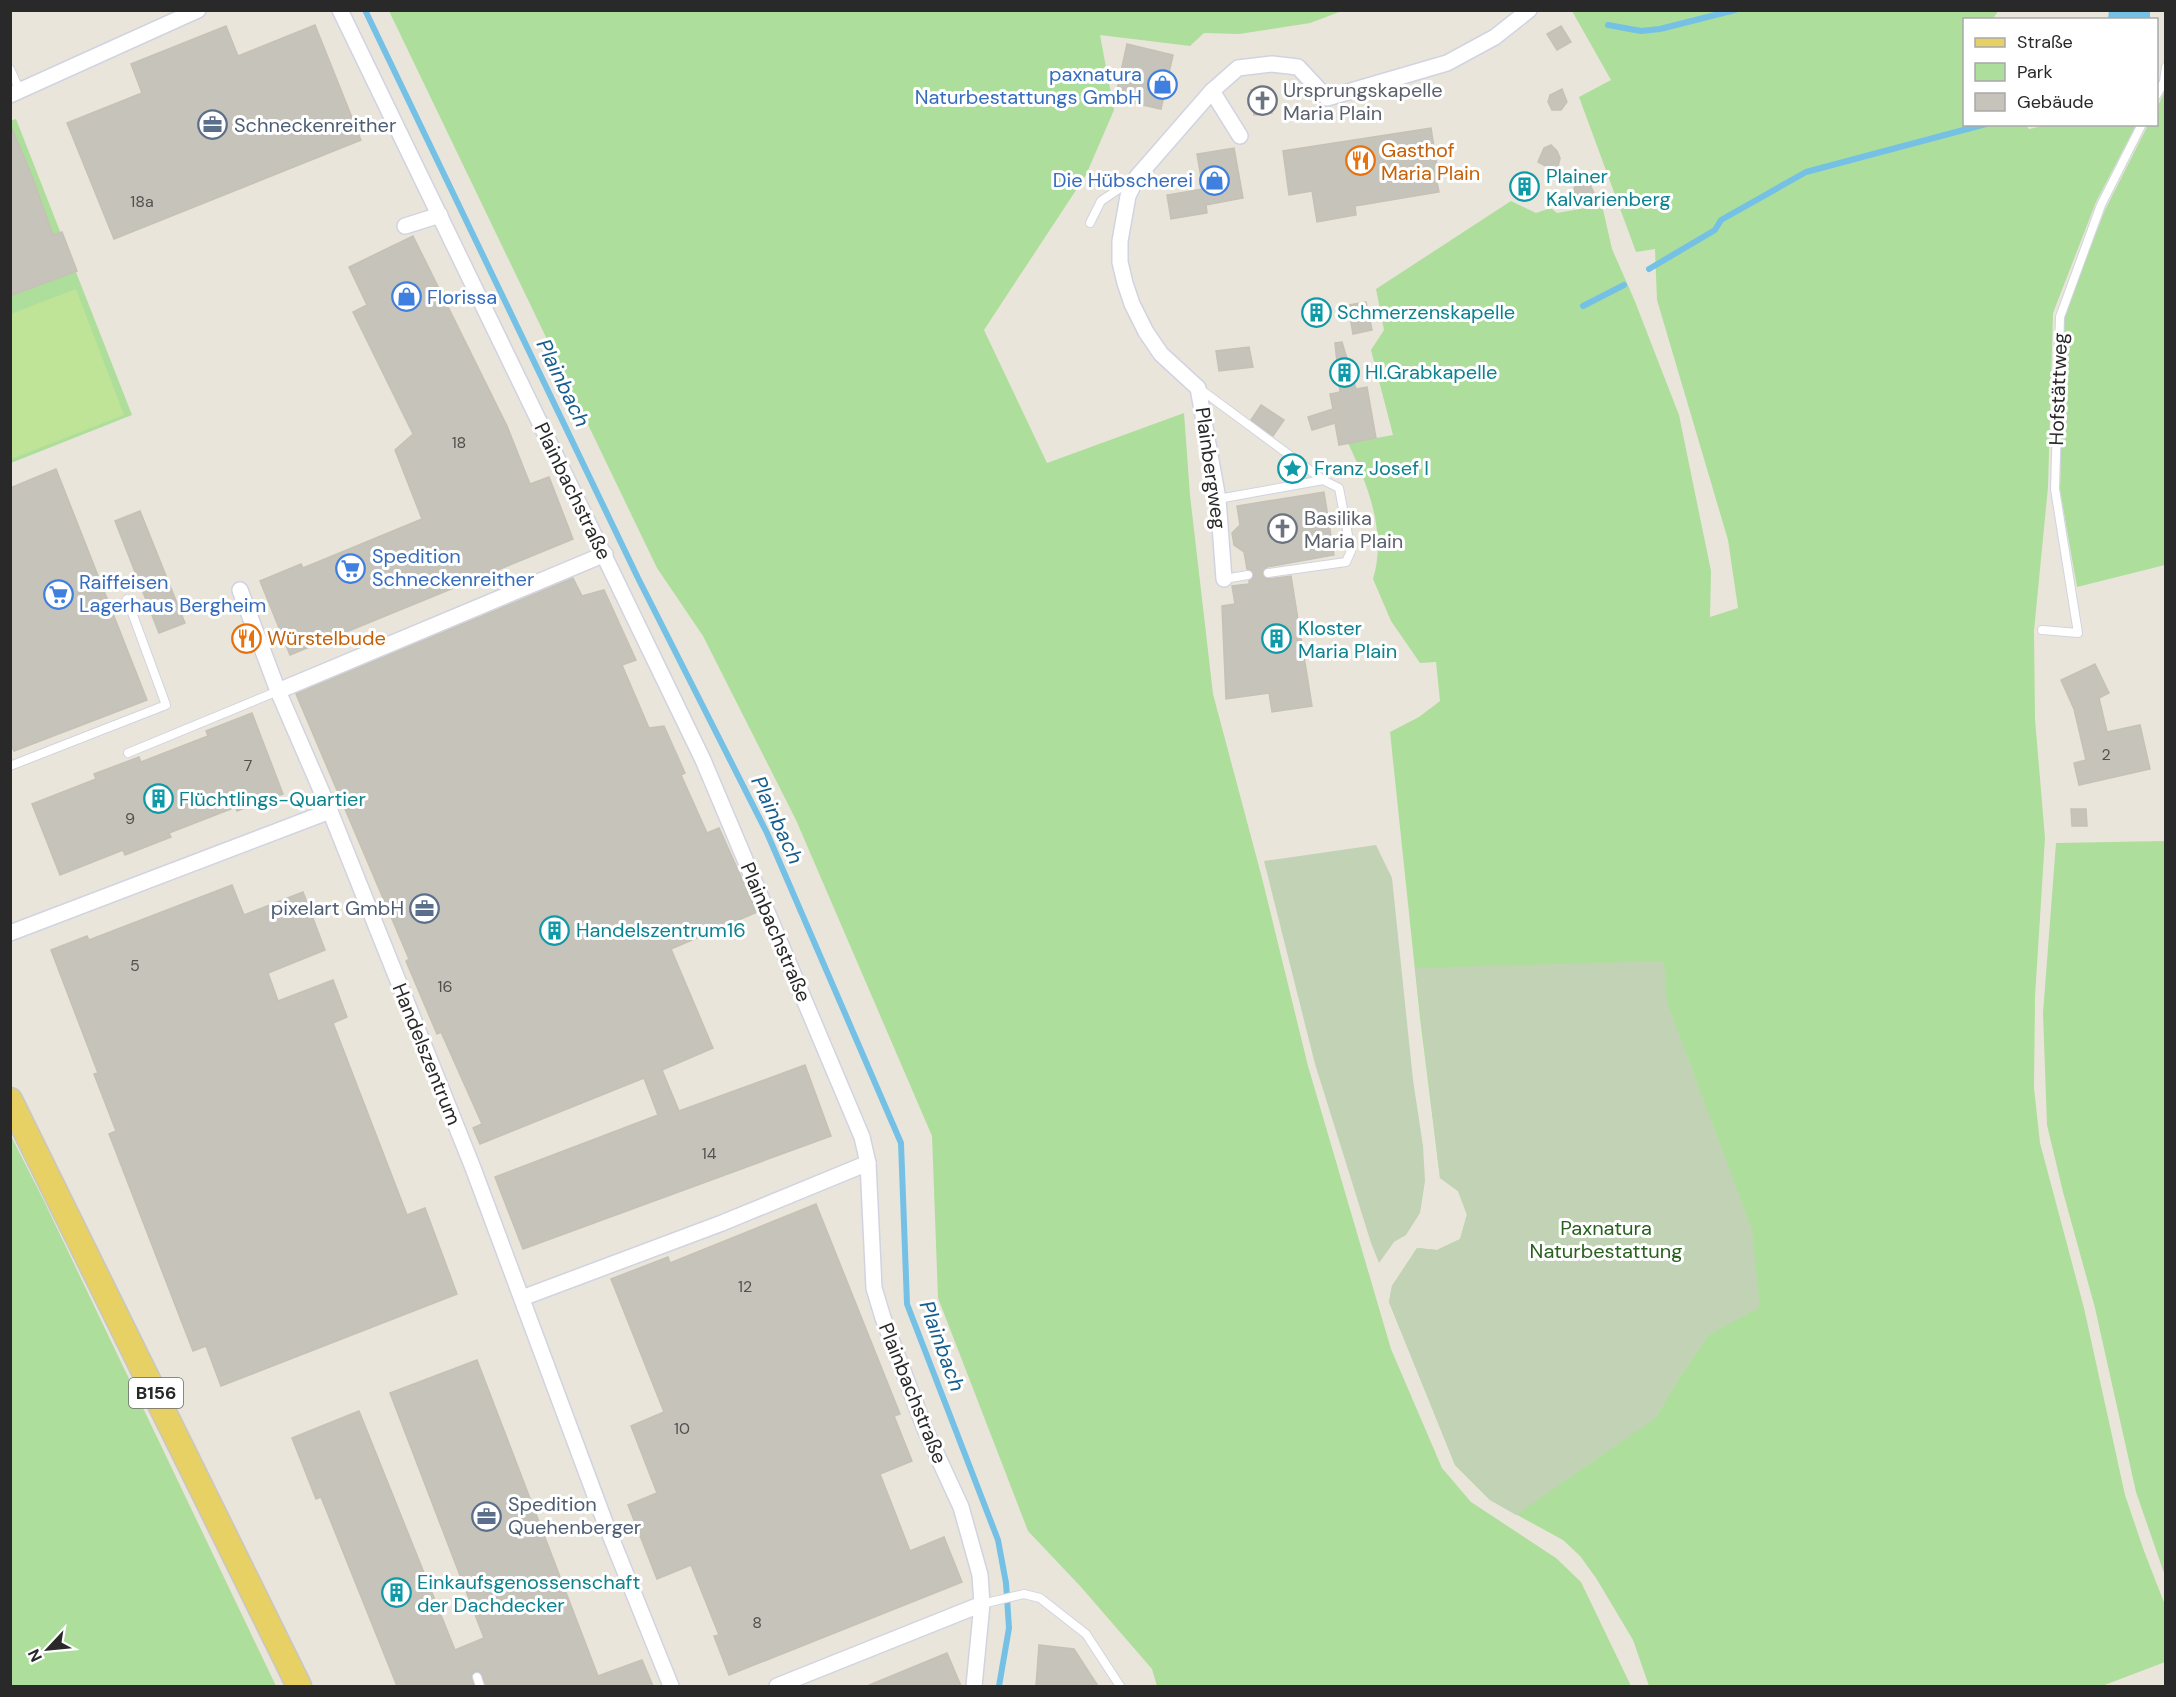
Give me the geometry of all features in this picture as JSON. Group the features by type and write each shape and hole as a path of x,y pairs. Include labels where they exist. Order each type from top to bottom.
{"main road":[{"name":"B156","path":"10,1100 299,1686"}],"street":[{"path":"15,93 198,10"},
{"name":"Plainbachstraße","path":"340,10 703,760 853,1115 868,1163 874,1288 925,1430 961,1507 987,1603 974,1686"},
{"name":"Plainbergweg","path":"1224,579 1218,499 1198,388 1156,346 1146,332 1132,304 1120,262 1120,240 1128,196 1137,177 1212,91 1238,68 1272,64 1298,67 1327,98 1447,63 1495,37 1529,10"},
{"path":"1212,91 1240,136"},
{"path":"405,226 440,215"},
{"path":"278,691 605,554"},
{"name":"Handelszentrum","path":"240,590 278,691 330,811 473,1168 602,1514 671,1686"},
{"path":"10,933 330,811"},
{"path":"522,1299 722,1223 868,1163"},
{"path":"777,1686 987,1603"}],"lane":[{"path":"2158,94 2164,82 2166,67"},
{"path":"10,69 15,93"},
{"name":"Hofstättweg","path":"2042,630 2078,633 2055,489 2060,317 2102,205 2141,126"},
{"path":"1090,223 1101,201 1137,177"},
{"path":"1198,388 1323,480 1339,488 1351,551 1346,562 1268,573"},
{"path":"1218,499 1323,480"},
{"path":"1224,579 1248,576"},
{"path":"10,766 166,705 127,599"},
{"path":"128,753 278,691"},
{"path":"987,1603 1024,1594 1040,1598 1086,1634 1120,1686"},
{"path":"477,1677 480,1686"}],"green space":[{"path":"389,11 1342,11 1310,23 1239,34 1204,33 1190,46 1100,35 1114,110 1086,175 984,330 1047,463 1184,413 1190,495 1213,694 1262,878 1308,1066 1391,1349 1442,1468 1471,1502 1556,1558 1581,1582 1631,1686 1157,1686 1152,1669 1081,1587 1028,1531 938,1298 932,1136 796,820 703,636 657,568"},
{"path":"1572,11 1998,11 1994,18 1963,18 1963,126 2027,126 2029,129 2042,126 2135,127 2096,202 2053,313 2048,487 2034,631 2035,719 2045,838 2035,997 2034,1088 2040,1143 2084,1308 2125,1495 2165,1605 2165,1662 2102,1686 1649,1686 1633,1640 1580,1556 1563,1540 1490,1500 1455,1465 1389,1302 1392,1286 1417,1248 1437,1250 1460,1239 1467,1215 1458,1191 1440,1178 1420,1018 1390,732 1419,717 1440,701 1436,662 1420,663 1391,621 1373,579 1377,562 1377,527 1368,492 1348,443 1393,435 1371,350 1384,330 1376,289 1511,201 1536,213 1551,208 1557,213 1602,205 1612,249 1679,415 1711,571 1710,617 1738,608 1728,540 1657,300 1655,249 1636,252 1579,97 1611,80"},
{"path":"2165,90 2165,565 2077,587 2060,490 2064,316 2105,210 2147,126 2158,126 2158,106"},
{"path":"16,119 132,415 11,463 10,121"},
{"path":"76,289 124,415 11,459 11,314"},
{"path":"2166,841 2165,1576 2136,1492 2095,1308 2047,1125 2043,1013 2056,843"},
{"path":"1376,845 1392,878 1413,1080 1423,1146 1425,1181 1420,1213 1406,1235 1394,1242 1379,1263 1315,1064 1264,861"},
{"name":"Paxnatura Naturbestattung","path":"1664,961 1667,1002 1752,1229 1760,1307 1709,1335 1656,1418 1516,1515 1490,1500 1455,1465 1389,1302 1392,1286 1417,1248 1437,1250 1460,1239 1467,1214 1458,1191 1440,1178 1415,968"},
{"path":"10,1134 44,1201 276,1686 11,1686"}],"water":[{"path":"2109,10 2150,11 2150,18 2108,18"}],"building":[{"path":"315,25 361,140 114,239 67,123 142,93 131,64 226,26 238,56"},
{"path":"1561,26 1571,42 1557,50 1547,34"},
{"path":"1127,44 1173,55 1161,109 1115,99"},
{"name":"Ursprungskapelle Maria Plain","path":"1269,88 1272,113 1254,115 1251,90"},
{"path":"1562,89 1567,102 1561,110 1552,110 1548,102 1550,95"},
{"path":"10,124 53,235 62,232 77,271 10,296"},
{"name":"Gasthof Maria Plain","path":"1431,128 1439,192 1355,206 1356,215 1317,222 1312,191 1289,195 1283,151"},
{"path":"1551,145 1560,158 1558,167 1551,169 1538,162 1544,148"},
{"path":"1234,148 1243,198 1206,205 1207,213 1171,219 1167,195 1203,189 1197,154"},
{"path":"1588,180 1594,193 1589,200 1582,202 1575,197 1574,188 1579,183"},
{"path":"413,236 507,426 530,484 549,477 573,539 290,655 260,581 301,564 303,568 422,519 395,450 413,434 353,312 367,305 349,267"},
{"name":"Schmerzenskapelle","path":"1318,300 1325,313 1323,320 1316,322 1310,319 1307,312 1308,305"},
{"path":"1366,302 1372,330 1353,334 1348,305"},
{"path":"1342,342 1356,389 1367,387 1376,438 1339,445 1335,423 1312,430 1308,417 1333,409 1330,394 1340,392 1335,343"},
{"path":"1249,347 1253,367 1219,371 1216,351"},
{"path":"1261,405 1284,420 1273,436 1251,420"},
{"name":"Raiffeisen Lagerhaus Bergheim","path":"56,469 147,700 14,751 10,743 10,488"},
{"path":"1324,492 1334,555 1267,567 1262,573 1268,579 1291,576 1312,706 1272,712 1269,693 1226,699 1222,606 1235,604 1232,586 1249,584 1254,575 1247,569 1244,552 1234,545 1232,533 1240,525 1237,506"},
{"path":"140,511 185,623 159,633 115,521"},
{"name":"Handelszentrum16","path":"573,578 582,596 604,590 636,660 622,665 649,728 664,726 685,773 681,775 707,833 719,828 757,912 671,949 713,1048 662,1070 679,1111 805,1065 831,1136 523,1249 495,1177 658,1115 644,1078 480,1144 473,1128 482,1124 441,1032 437,1034 406,961 409,959 296,694"},
{"path":"2095,664 2109,693 2099,698 2107,732 2140,725 2150,769 2079,785 2074,763 2086,760 2074,709 2061,680"},
{"name":"Flüchtlings-Quartier","path":"252,713 283,794 237,811 236,807 169,833 171,837 125,855 123,850 60,875 32,804 96,779 94,774 139,757 141,762 208,736 206,731"},
{"path":"2071,809 2086,809 2087,826 2072,826"},
{"path":"232,885 244,915 303,892 325,950 268,973 278,1001 333,980 347,1017 333,1023 407,1215 425,1208 457,1294 221,1386 206,1346 193,1351 109,1134 116,1131 94,1074 98,1073 51,950 87,936 89,940"},
{"path":"816,1204 900,1414 894,1416 912,1461 880,1474 910,1551 944,1537 962,1582 729,1675 714,1636 719,1635 691,1565 657,1579 628,1505 657,1493 631,1426 664,1412 611,1279 668,1257 670,1263"},
{"name":"Spedition Quehenberger","path":"477,1360 598,1676 642,1660 653,1686 486,1686 478,1671 471,1675 474,1686 397,1686 321,1497 316,1499 292,1438 359,1411 455,1650 484,1638 390,1393"},
{"path":"1039,1645 1074,1649 1098,1686 1036,1686"},
{"path":"947,1653 961,1686 867,1686"}],"waterway":[{"name":"Plainbach","path":"365,10 638,578 767,833 901,1143 907,1304 998,1540 1006,1583 1009,1628 999,1686"},
{"path":"1608,25 1641,31 1660,29 1735,10"},
{"path":"1649,269 1715,230 1721,220 1806,172 1978,126"},
{"path":"1583,306 1624,285"}],"place":[{"name":"paxnatura Naturbestattungs GmbH","path":"1163,85"},
{"name":"Ursprungskapelle Maria Plain","path":"1262,101"},
{"name":"Schneckenreither","path":"213,125"},
{"name":"Gasthof Maria Plain","path":"1360,161"},
{"name":"Die Hübscherei","path":"1214,180"},
{"name":"Plainer Kalvarienberg","path":"1525,187"},
{"name":"Florissa","path":"406,297"},
{"name":"Schmerzenskapelle","path":"1316,312"},
{"name":"Hl.Grabkapelle","path":"1344,372"},
{"name":"Franz Josef I","path":"1293,468"},
{"name":"Basilika Maria Plain","path":"1283,529"},
{"name":"Spedition Schneckenreither","path":"351,568"},
{"name":"Raiffeisen Lagerhaus Bergheim","path":"58,594"},
{"name":"Würstelbude","path":"246,638"},
{"name":"Kloster Maria Plain","path":"1277,639"},
{"name":"Flüchtlings-Quartier","path":"158,799"},
{"name":"pixelart GmbH","path":"425,908"},
{"name":"Handelszentrum16","path":"555,930"},
{"name":"Spedition Quehenberger","path":"487,1516"},
{"name":"Einkaufsgenossenschaft der Dachdecker","path":"396,1593"}]}
